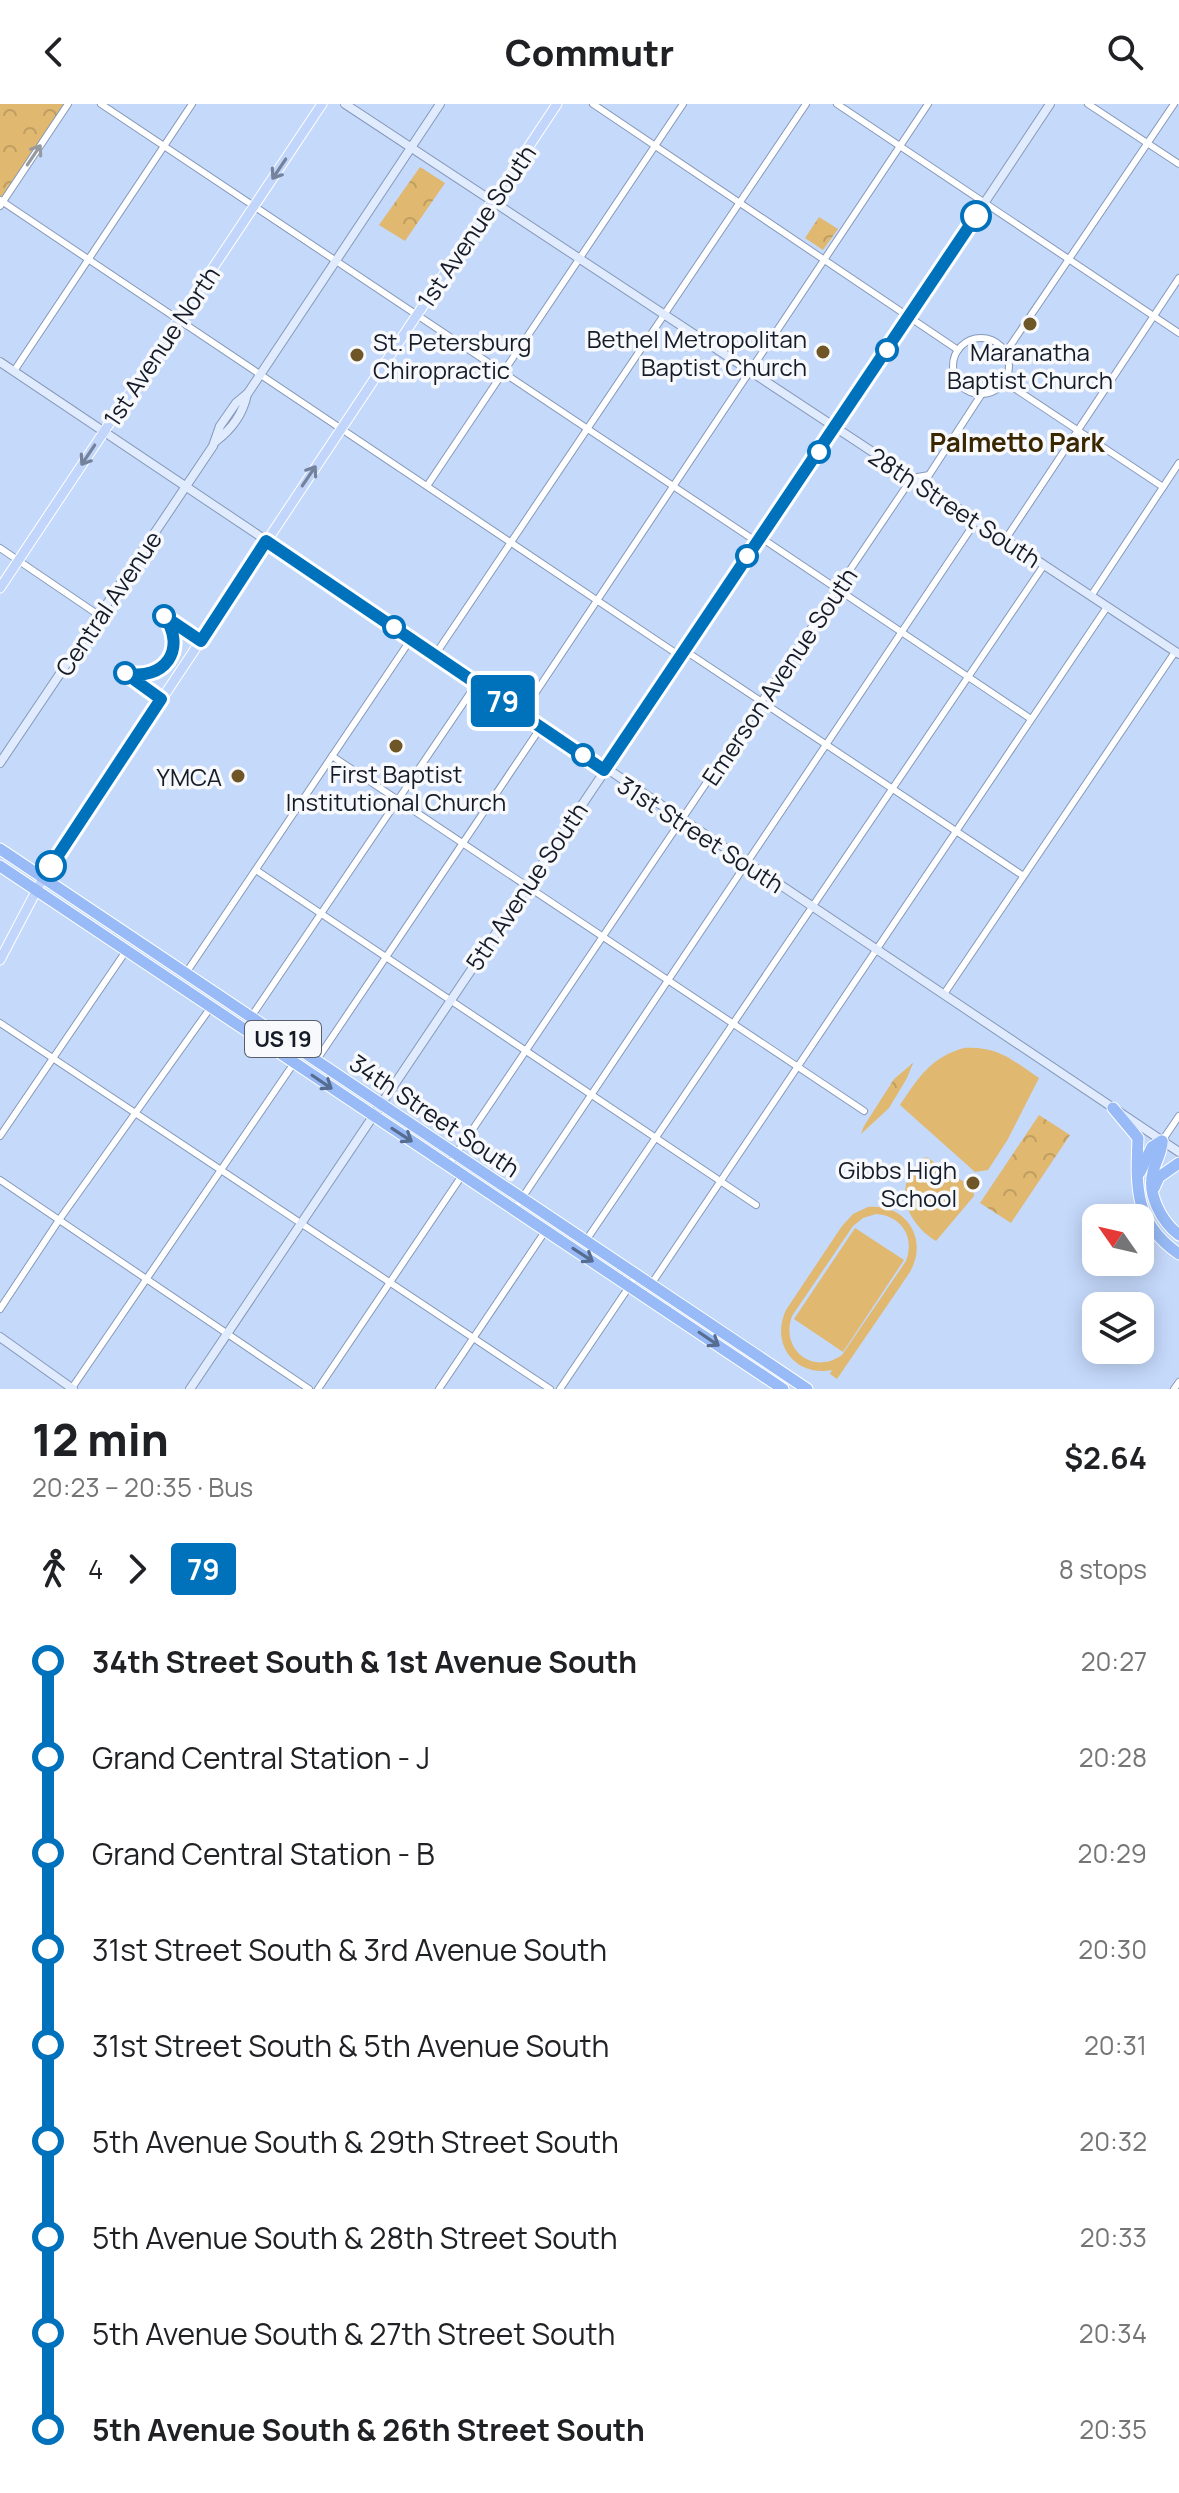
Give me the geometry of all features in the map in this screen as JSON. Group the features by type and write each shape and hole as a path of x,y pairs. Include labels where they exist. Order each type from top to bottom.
{"highway":[{"name":"34th Street South","path":"0,849 521,1199 549,1225 629,1286 769,1384 783,1389"},
{"name":"34th Street South","path":"0,866 514,1210 585,1242 805,1387"},
{"path":"77,918 84,912 109,929 116,927"},
{"path":"130,953 141,951 175,974 186,973"},
{"path":"211,1007 224,1006 254,1026 264,1026"},
{"path":"1113,1108 1138,1138 1136,1184 1148,1222 1179,1254"},
{"path":"1136,1184 1152,1147 1162,1141"},
{"path":"1162,1141 1162,1151 1152,1178 1157,1209 1179,1235"},
{"path":"1154,1188 1159,1177 1179,1163"},
{"path":"769,1384 805,1387"}],"main road":[{"name":"1st Avenue North","path":"0,588 322,104"},
{"name":"1st Avenue South","path":"266,541 557,104"},
{"path":"0,960 43,878 266,541"}],"street":[{"path":"68,104 1,202 512,543 826,744 1022,875"},
{"path":"101,104 588,430 837,589 1031,719"},
{"path":"14,371 192,104"},
{"name":"28th Street South","path":"345,104 1177,653"},
{"name":"Central Avenue","path":"0,763 216,441 220,426 236,403 248,393 440,104"},
{"path":"593,104 958,350"},
{"path":"427,486 683,104"},
{"path":"435,655 806,104"},
{"path":"837,104 1179,333"},
{"path":"521,714 928,104"},
{"name":"5th Avenue South","path":"190,1389 1050,104"},
{"path":"1088,104 1179,164"},
{"path":"1006,352 1174,104"},
{"path":"1005,540 1179,278"},
{"path":"973,339 992,340 1006,352 1010,367 1005,382 993,393 981,395 968,392 955,378 953,368 958,350 973,339"},
{"name":"31st Street South","path":"0,362 604,770 1179,1152"},
{"path":"1005,382 1163,487"},
{"name":"Emerson Avenue South","path":"448,1166 912,478 929,475 981,395"},
{"path":"1091,596 1179,463"},
{"path":"514,1210 976,521"},
{"path":"0,548 100,616"},
{"path":"585,1242 1044,565"},
{"path":"644,1296 1107,607"},
{"path":"186,973 411,639"},
{"path":"944,994 1022,875 1177,653"},
{"path":"251,1017 477,683"},
{"path":"316,1061 541,727"},
{"path":"332,756 864,1111"},
{"path":"256,870 756,1205"},
{"path":"0,1136 130,953"},
{"path":"0,1309 59,1220 211,1007"},
{"path":"0,1023 550,1389"},
{"path":"0,1337 72,1388 294,1063"},
{"path":"1162,1141 1179,1116"},
{"path":"318,1389 470,1164"},
{"path":"0,1180 309,1389"},
{"path":"439,1389 549,1225"},
{"path":"560,1389 637,1275"},
{"path":"1174,1389 1179,1382"}],"green space":[{"path":"0,104 65,104 3,196 0,196"},
{"path":"420,167 445,183 405,241 379,225"},
{"path":"819,217 838,229 823,250 805,238"},
{"path":"964,1048 996,1052 1039,1078 1008,1139 988,1170 975,1172 900,1105 919,1077 934,1063"},
{"path":"913,1063 889,1108 861,1134 894,1079"},
{"path":"1039,1115 1070,1135 1011,1223 980,1203"},
{"path":"926,1157 973,1188 974,1196 936,1241 916,1223 906,1201 908,1178"},
{"path":"868,1207 893,1211 910,1226 917,1247 910,1272 837,1379 830,1374 832,1370 807,1368 789,1355 781,1335 782,1323 786,1310 853,1214","holes":["876,1214 885,1216 904,1229 909,1244 906,1261 842,1355 820,1362 801,1356 791,1339 789,1328 792,1316 853,1226 863,1218"]},
{"path":"855,1228 904,1260 843,1352 794,1319"}],"bus line":[{"name":"79","path":"51,866 161,699 125,673 144,676 155,673 168,661 174,649 174,637 164,616 201,641 266,541 604,770 976,216"}],"place":[{"name":"Maranatha Baptist Church","path":"1030,324"},
{"name":"Bethel Metropolitan Baptist Church","path":"823,352"},
{"name":"St. Petersburg Chiropractic","path":"357,355"},
{"name":"First Baptist Institutional Church","path":"396,746"},
{"name":"YMCA","path":"238,776"},
{"name":"Gibbs High School","path":"973,1183"}],"district":[{"name":"Palmetto Park","path":"1017,442"}]}
